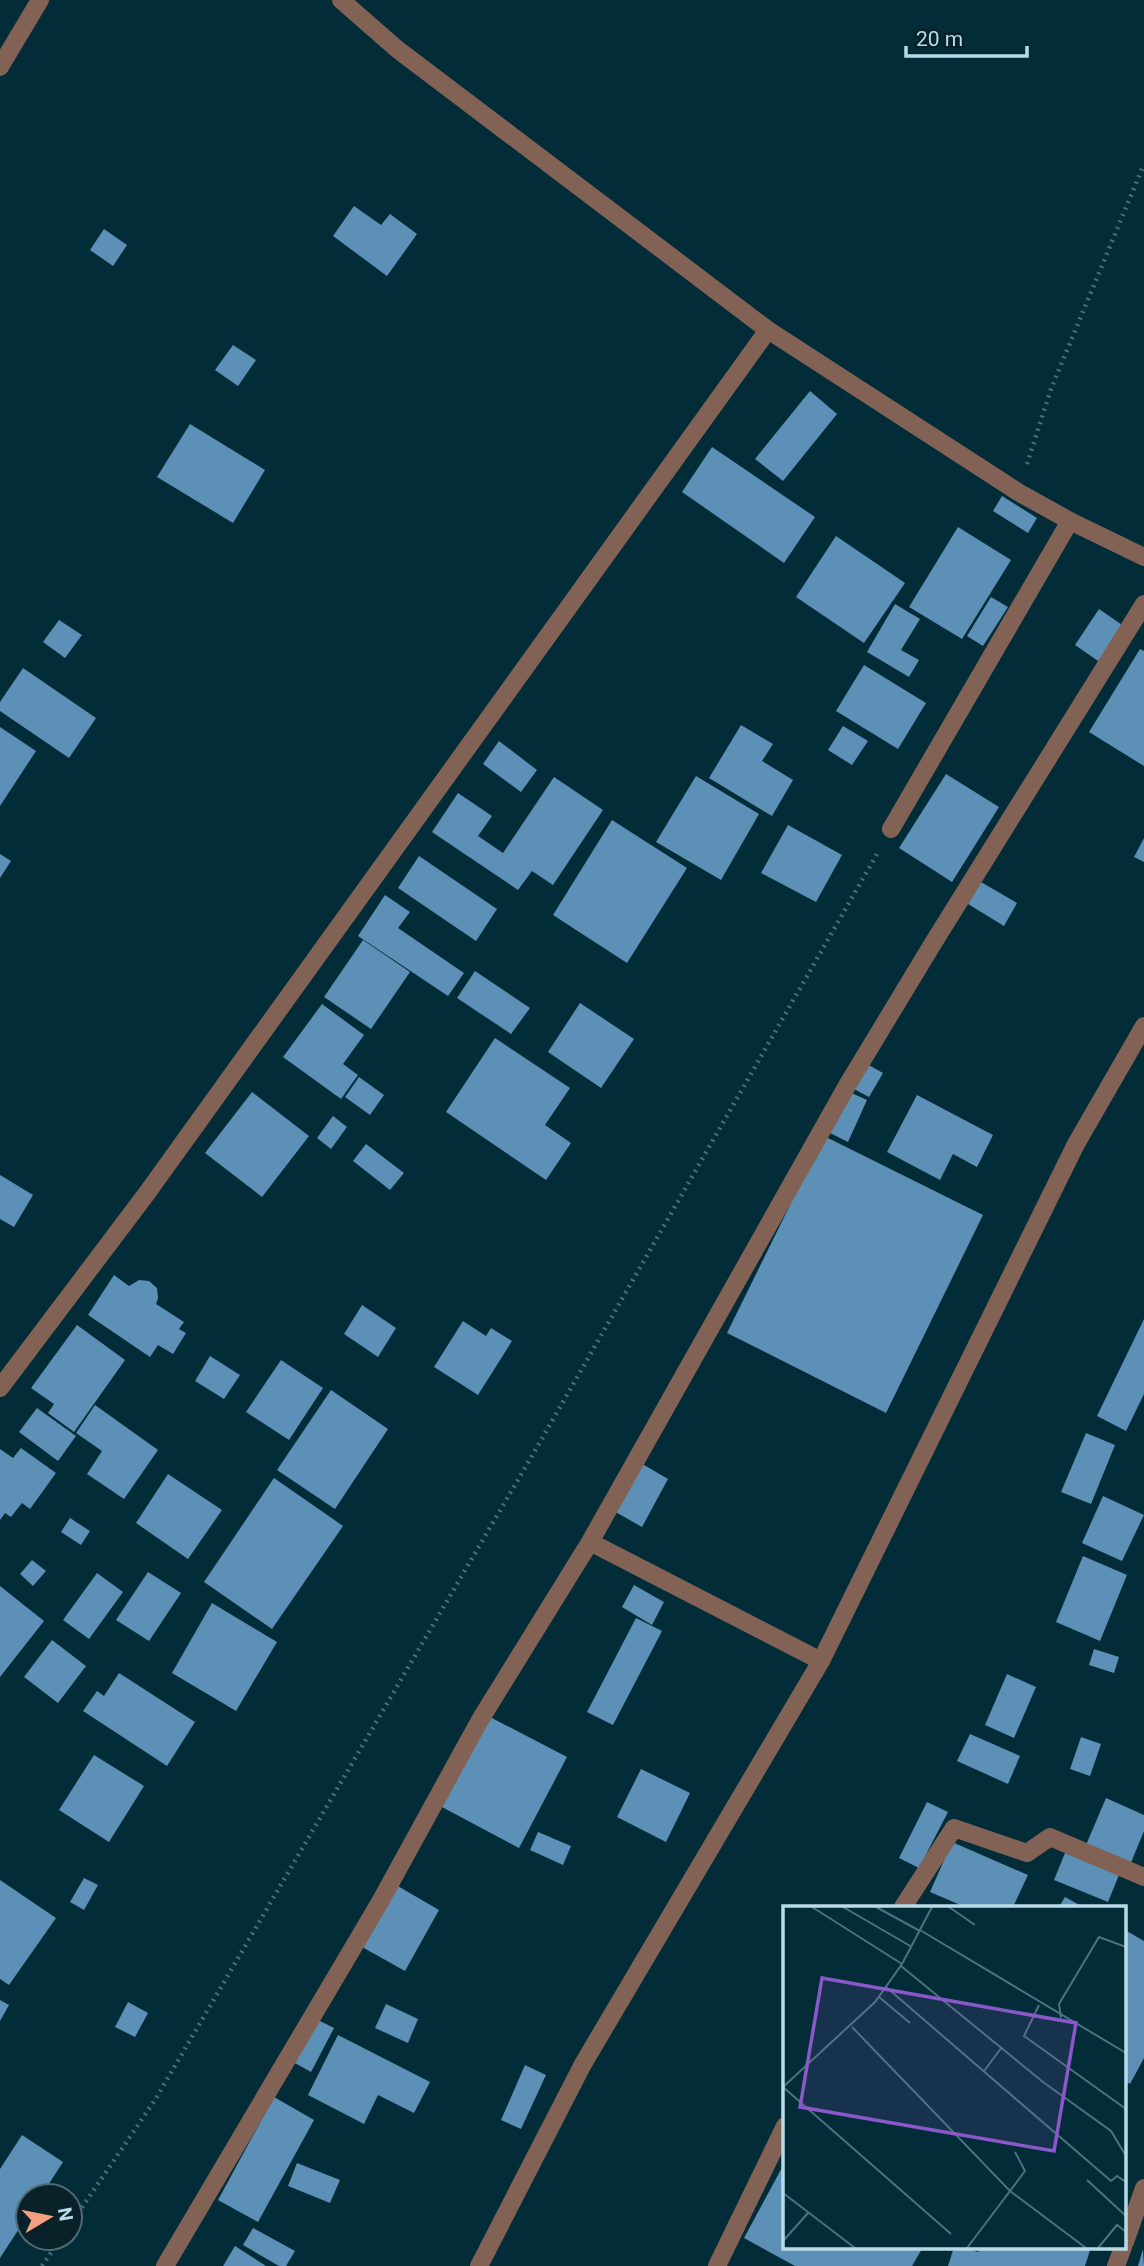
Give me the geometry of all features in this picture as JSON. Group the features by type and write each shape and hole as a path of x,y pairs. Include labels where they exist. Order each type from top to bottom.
{"street":[{"path":"0,67 40,0"},
{"path":"341,0 397,49 768,330 1018,492 1070,522 1144,557"},
{"path":"0,1388 163,1171 768,330"},
{"path":"891,829 1070,522"},
{"path":"165,2266 380,1902 480,1720 590,1542 848,1084 1144,604"},
{"path":"479,2266 583,2064 821,1661 1076,1144 1144,1026"},
{"path":"590,1542 821,1661"},
{"path":"904,1906 954,1828 1027,1853 1050,1837 1144,1877"},
{"path":"717,2266 783,2130"},
{"path":"1126,2239 1144,2189"},
{"path":"1116,2266 1123,2248"}],"path":[{"path":"1018,492 1051,389 1144,164"},
{"path":"84,2204 155,2100 536,1449 891,829"}],"building":[{"path":"354,206 381,225 390,214 417,234 387,276 333,236"},
{"path":"104,229 127,245 113,266 90,250"},
{"path":"233,345 256,360 238,386 215,370"},
{"path":"810,391 837,414 783,481 755,459"},
{"path":"190,424 265,470 233,523 157,477"},
{"path":"712,447 815,517 784,563 682,492"},
{"path":"1002,496 1037,518 1028,533 993,511"},
{"path":"958,527 1011,560 962,639 909,607"},
{"path":"836,536 905,583 864,643 796,597"},
{"path":"991,597 1008,607 983,646 967,636"},
{"path":"895,604 920,619 901,650 919,660 909,677 867,652"},
{"path":"1099,609 1125,627 1101,663 1075,645"},
{"path":"59,620 82,635 65,658 43,642"},
{"path":"1140,649 1144,651 1144,766 1089,732"},
{"path":"864,665 926,703 898,749 836,711"},
{"path":"23,668 96,718 69,758 0,711 0,702"},
{"path":"741,725 773,744 762,761 793,780 772,816 709,778"},
{"path":"843,726 868,741 852,765 828,750"},
{"path":"0,727 36,751 0,806"},
{"path":"499,741 537,770 521,792 483,764"},
{"path":"946,774 999,807 952,882 899,848"},
{"path":"696,776 759,814 721,880 656,842"},
{"path":"554,777 603,810 553,885 532,871 518,890 432,832 458,793 492,816 478,836 503,853"},
{"path":"612,820 687,868 627,963 553,915"},
{"path":"788,825 842,855 816,902 761,873"},
{"path":"1144,838 1144,862 1134,857"},
{"path":"0,854 11,861 0,878"},
{"path":"419,856 497,909 476,941 398,888"},
{"path":"981,882 1017,903 1004,926 968,904"},
{"path":"385,895 410,912 398,928 464,973 448,996 358,936"},
{"path":"363,940 410,972 371,1029 324,997"},
{"path":"475,971 530,1008 511,1034 457,998"},
{"path":"580,1003 634,1039 601,1088 548,1052"},
{"path":"322,1004 364,1035 343,1064 358,1075 341,1099 283,1057"},
{"path":"495,1038 570,1088 545,1125 571,1143 546,1180 446,1112"},
{"path":"865,1063 883,1073 869,1097 852,1088"},
{"path":"359,1077 384,1095 370,1115 345,1097"},
{"path":"847,1091 867,1100 848,1142 828,1132"},
{"path":"252,1092 309,1136 262,1197 205,1153"},
{"path":"917,1095 993,1135 977,1167 953,1154 940,1180 887,1152"},
{"path":"333,1116 347,1127 331,1149 317,1138"},
{"path":"824,1136 983,1215 886,1413 727,1333"},
{"path":"366,1144 404,1173 390,1190 353,1161"},
{"path":"0,1175 33,1195 14,1227 0,1219"},
{"path":"114,1275 129,1286 139,1280 149,1281 157,1288 156,1304 184,1322 179,1329 186,1333 173,1354 158,1345 150,1357 88,1315"},
{"path":"362,1305 396,1328 378,1357 344,1334"},
{"path":"1144,1319 1144,1394 1126,1431 1097,1416"},
{"path":"463,1321 486,1336 491,1328 512,1341 478,1395 434,1367"},
{"path":"77,1325 125,1360 74,1432 48,1413 54,1404 31,1388"},
{"path":"210,1356 240,1375 224,1399 195,1381"},
{"path":"281,1360 323,1388 289,1440 246,1412"},
{"path":"331,1390 388,1429 335,1509 277,1470"},
{"path":"95,1405 158,1450 124,1499 87,1474 102,1451 76,1433"},
{"path":"37,1408 76,1436 58,1461 19,1432"},
{"path":"1086,1433 1115,1445 1091,1504 1061,1492"},
{"path":"21,1448 56,1473 30,1509 22,1503 11,1517 5,1513 0,1520 0,1449 13,1458"},
{"path":"639,1462 668,1479 642,1527 612,1510"},
{"path":"168,1474 222,1510 188,1559 136,1523"},
{"path":"274,1478 343,1526 272,1629 204,1582"},
{"path":"1103,1496 1144,1515 1122,1561 1082,1543"},
{"path":"70,1518 90,1531 81,1545 61,1532"},
{"path":"1083,1556 1127,1575 1100,1641 1056,1622"},
{"path":"32,1560 46,1571 33,1586 20,1574"},
{"path":"148,1572 181,1593 149,1641 116,1620"},
{"path":"97,1573 123,1592 89,1639 63,1620"},
{"path":"634,1585 664,1602 652,1625 622,1607"},
{"path":"0,1586 44,1621 0,1677"},
{"path":"212,1603 277,1642 236,1711 172,1673"},
{"path":"636,1618 662,1631 613,1725 587,1712"},
{"path":"52,1640 86,1666 58,1703 24,1677"},
{"path":"1094,1649 1119,1657 1114,1673 1089,1665"},
{"path":"119,1673 195,1722 167,1766 83,1711 97,1691 104,1696"},
{"path":"1007,1674 1036,1687 1014,1738 985,1725"},
{"path":"490,1717 567,1757 519,1848 442,1807"},
{"path":"970,1734 1020,1756 1008,1784 957,1761"},
{"path":"1081,1737 1101,1744 1090,1776 1070,1769"},
{"path":"94,1755 144,1786 109,1842 59,1810"},
{"path":"641,1769 690,1793 666,1842 617,1817"},
{"path":"1106,1798 1144,1815 1144,1831 1130,1865 1086,1845"},
{"path":"927,1802 948,1812 919,1868 899,1858"},
{"path":"538,1832 571,1846 563,1865 530,1850"},
{"path":"952,1842 1028,1875 1013,1906 963,1906 930,1892"},
{"path":"1065,1853 1119,1875 1108,1902 1054,1880"},
{"path":"84,1878 98,1885 84,1910 70,1902"},
{"path":"0,1880 56,1918 9,1985 0,1979"},
{"path":"396,1885 439,1910 405,1971 362,1947"},
{"path":"1065,1897 1081,1906 1060,1906"},
{"path":"1126,1931 1144,1941 1144,2058 1130,2084 1126,2082"},
{"path":"0,2000 9,2005 0,2021"},
{"path":"128,2002 148,2013 135,2037 115,2027"},
{"path":"386,2004 418,2019 408,2043 375,2028"},
{"path":"316,2019 334,2028 311,2072 293,2062"},
{"path":"338,2035 430,2082 414,2113 378,2095 364,2124 308,2095"},
{"path":"525,2065 546,2075 521,2129 501,2120"},
{"path":"274,2097 314,2120 258,2222 218,2200"},
{"path":"22,2135 63,2162 50,2182 14,2182 14,2236 0,2258 0,2169"},
{"path":"297,2163 340,2180 330,2203 288,2186"},
{"path":"783,2166 783,2248 922,2248 912,2266 795,2266 744,2238"},
{"path":"253,2228 295,2251 286,2266 279,2266 243,2245"},
{"path":"235,2246 266,2266 223,2266"},
{"path":"954,2248 978,2252 980,2248 1091,2248 1085,2266 948,2266"},
{"path":"1143,2249 1144,2266 1138,2266"}]}
